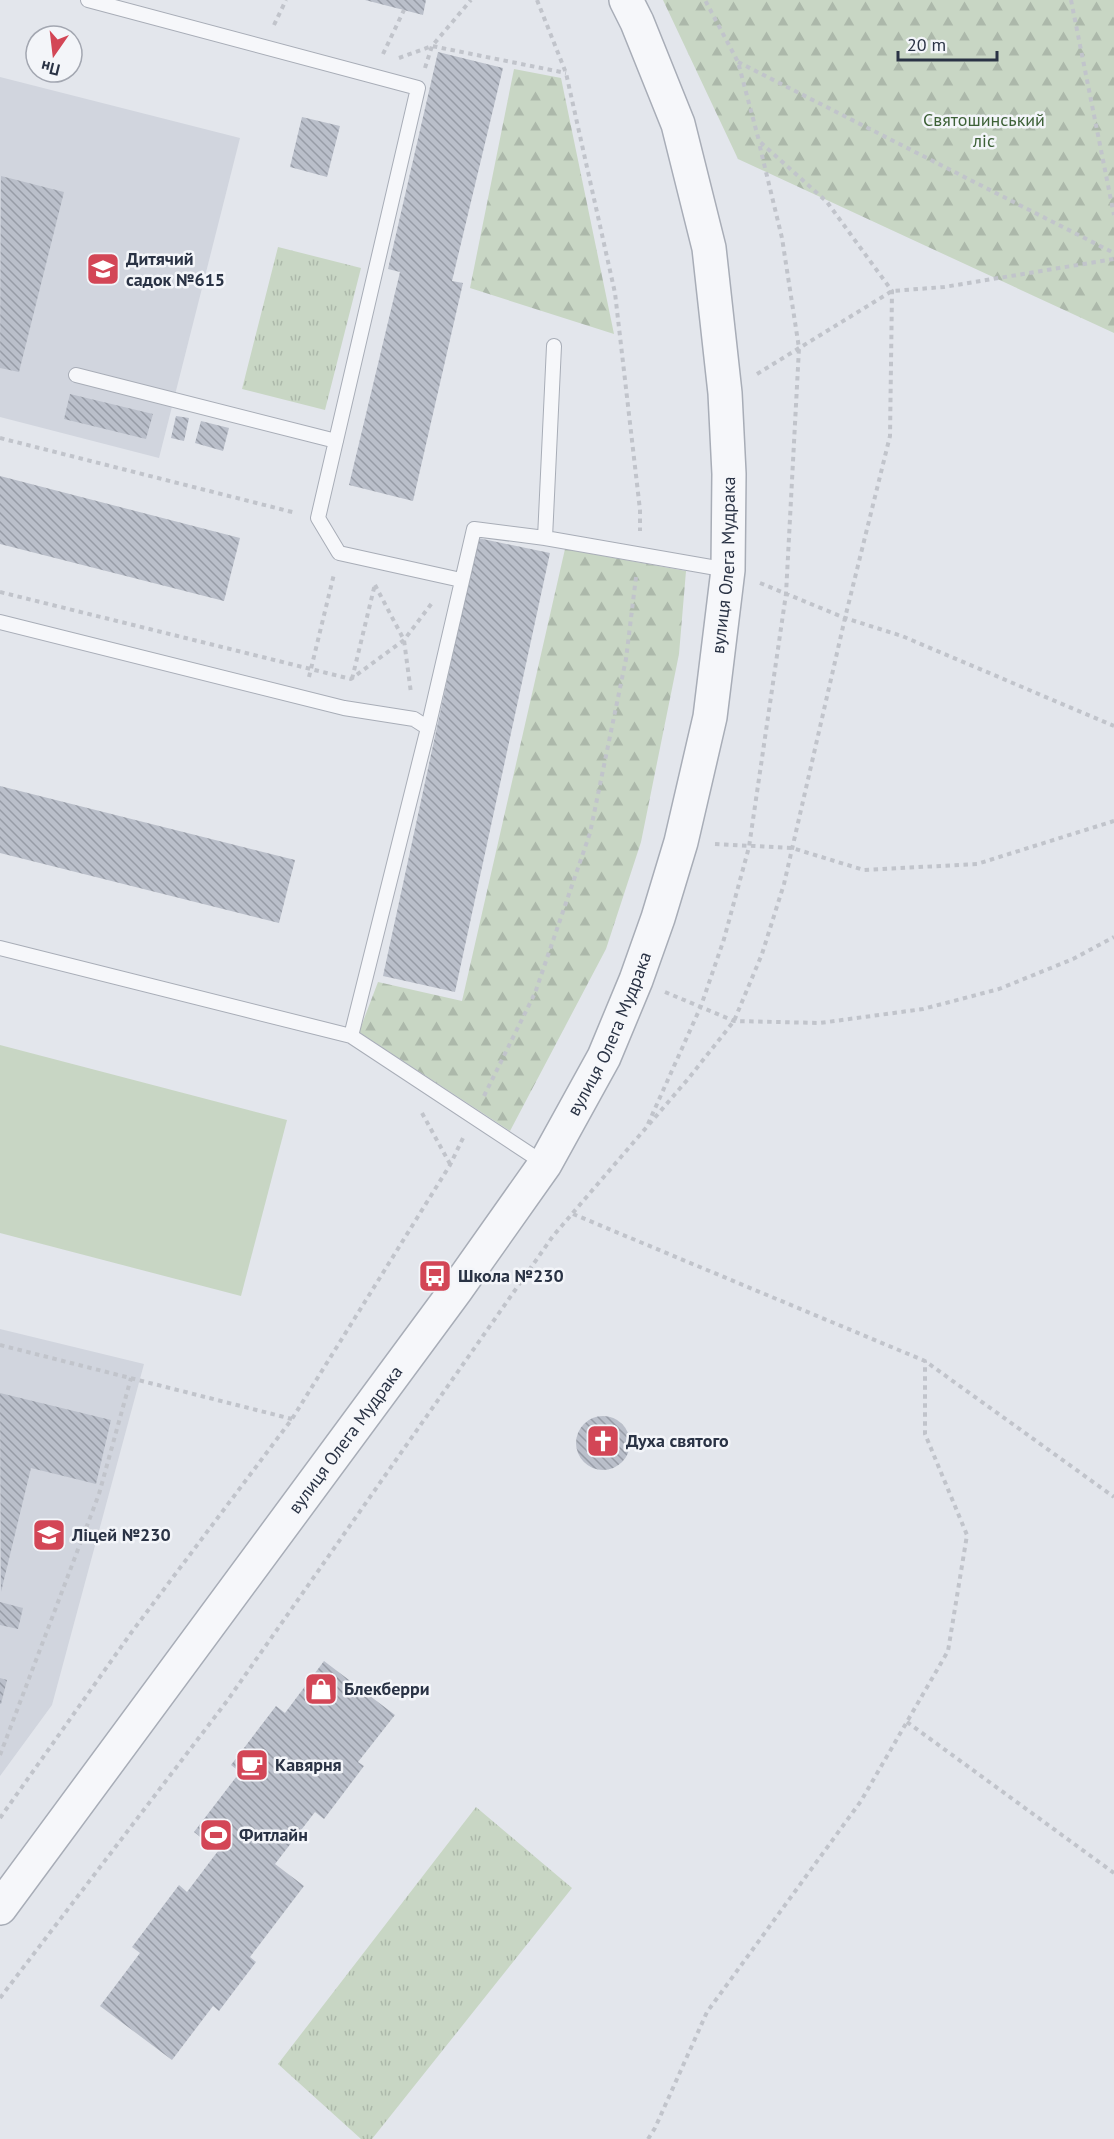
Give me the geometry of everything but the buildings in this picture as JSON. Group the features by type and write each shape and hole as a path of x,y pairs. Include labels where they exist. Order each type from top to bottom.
{"street":[{"name":"вулиця Олега Мудрака","path":"0,1908 456,1290 545,1164 604,1057 636,980 658,918 681,842 710,717 728,570 729,474 726,393 709,248 678,124 626,0"}],"lane":[{"path":"88,0 418,88 318,518 339,553 456,579"},
{"path":"545,537 554,346"},
{"path":"76,375 336,441"},
{"path":"351,1036 428,728 456,579 474,529 545,537 728,570"},
{"path":"0,622 344,708 414,719 428,728"},
{"path":"0,948 351,1036 545,1164"}],"path":[{"path":"272,29 286,0"},
{"path":"418,88 432,46 471,0"},
{"path":"0,1818 131,1633 292,1419 450,1165 535,993 590,833 626,658 639,555 640,510 615,293 566,73 537,0"},
{"path":"645,1130 700,1006 724,939 749,847 786,594 799,348 782,238 738,62 705,0"},
{"path":"1071,0 1114,214"},
{"path":"382,57 404,10"},
{"path":"738,62 1114,253"},
{"path":"0,1998 227,1701 553,1236 645,1130 734,1021 762,954 784,884 844,618 890,436 892,291 827,202 759,141"},
{"path":"726,393 892,291 944,287 1114,259"},
{"path":"0,438 318,518"},
{"path":"304,698 339,553"},
{"path":"344,708 380,563"},
{"path":"728,570 844,618 902,636 1114,726"},
{"path":"351,679 404,640 456,579"},
{"path":"375,584 404,640 414,719"},
{"path":"0,592 351,679"},
{"path":"681,842 792,848 864,870 977,864 1114,821"},
{"path":"636,980 734,1021 820,1023 923,1009 999,989 1073,959 1114,937"},
{"path":"398,1068 450,1165"},
{"path":"573,1214 925,1361 1114,1497"},
{"path":"0,1345 292,1419"},
{"path":"648,2139 707,2012 861,1801 948,1652 967,1535 925,1434 925,1361"},
{"path":"0,1755 99,1494 131,1378"},
{"path":"908,1722 1114,1872"}],"shaded area":[{"name":"Дитячий садок №615","path":"0,77 240,138 159,458 0,417"},
{"name":"Ліцей №230","path":"0,1329 144,1364 52,1705 0,1776"}],"green space":[{"name":"Святошинський ліс","path":"663,0 1114,0 1114,333 738,159"},
{"path":"514,69 561,78 614,334 470,288"},
{"path":"278,247 361,268 325,410 242,389"},
{"path":"565,549 686,571 679,654 641,842 606,949 510,1131 359,1032 378,982 462,1001"},
{"path":"0,1045 287,1120 241,1296 0,1233"},
{"path":"476,1807 572,1888 372,2139 361,2139 278,2064"}],"place":[{"name":"Дитячий садок №615","path":"103,269"},
{"name":"Школа №230","path":"435,1276"},
{"name":"Духа святого","path":"603,1441"},
{"name":"Ліцей №230","path":"49,1535"},
{"name":"Блекберри","path":"321,1689"},
{"name":"Кавярня","path":"252,1765"},
{"name":"Фитлайн","path":"216,1835"}]}
